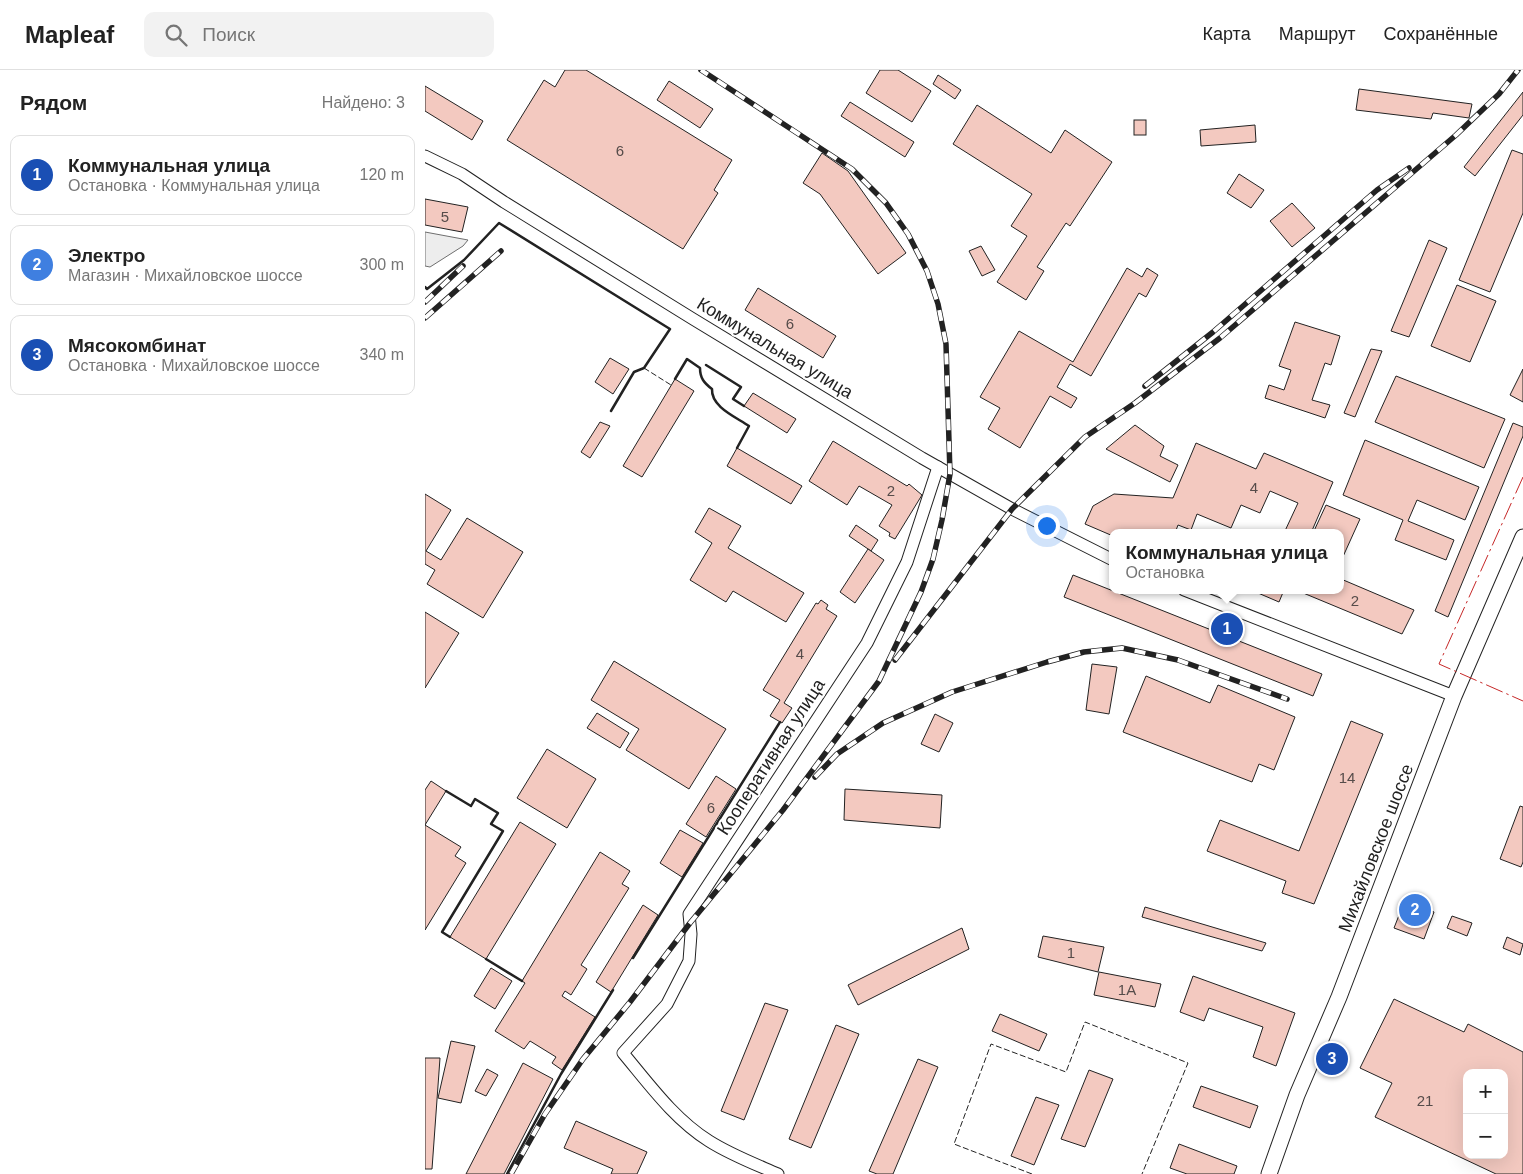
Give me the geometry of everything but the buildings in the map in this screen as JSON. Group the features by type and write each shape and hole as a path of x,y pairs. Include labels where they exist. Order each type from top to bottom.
{"main road":[{"name":"Михайловское шоссе","path":"1269,1174 1297,1095 1342,990 1454,696 1523,537"}],"street":[{"name":"Коммунальная улица","path":"425,156 462,174 503,202 693,319 938,467 1012,509 1109,558"},
{"name":"Кооперативная улица","path":"778,1174 730,1154 707,1140 684,1122 668,1106 623,1054 667,1004 689,961 691,934 689,914 867,643 907,562 938,467"},
{"path":"1194,594 1454,696"}],"shaded area":[{"path":"425,232 468,240 463,246 430,267 425,266"}],"railway":[{"path":"511,1174 545,1114 583,1059 630,1002 690,923 783,810 879,681 921,592 933,559 950,474 946,344 938,304 927,271 908,234 886,203 852,169 701,70"},
{"path":"895,660 1012,509 1085,437 1135,403 1220,338 1456,135 1499,94 1518,70"},
{"path":"1145,386 1213,332 1377,190 1409,168"},
{"path":"425,318 501,251"},
{"path":"425,302 463,266"},
{"path":"815,777 837,754 883,723 952,692 1084,652 1122,648 1178,660 1287,699"}],"fence":[{"path":"644,368 671,385"},
{"path":"1032,1174 954,1144 991,1044 1066,1072 1085,1022 1188,1063 1142,1174"}],"wall":[{"path":"425,287 427,289 464,260 499,223 670,329 644,368 634,372 611,411"},
{"path":"675,379 687,359 700,368 703,380 712,389 713,395 720,406 749,426 737,448"},
{"path":"706,365 741,387 733,399 744,406"},
{"path":"633,958 780,722"},
{"path":"446,791 471,806 475,799 498,813 491,824 503,831 442,932 450,937"},
{"path":"486,959 522,981"},
{"path":"507,1174 561,1074 613,990"}],"power":[{"path":"1523,477 1439,664 1523,701"}],"place":[{"name":"Коммунальная улица","path":"1227,629"},
{"name":"Электро","path":"1415,910"},
{"name":"Мясокомбинат","path":"1332,1059"}]}
